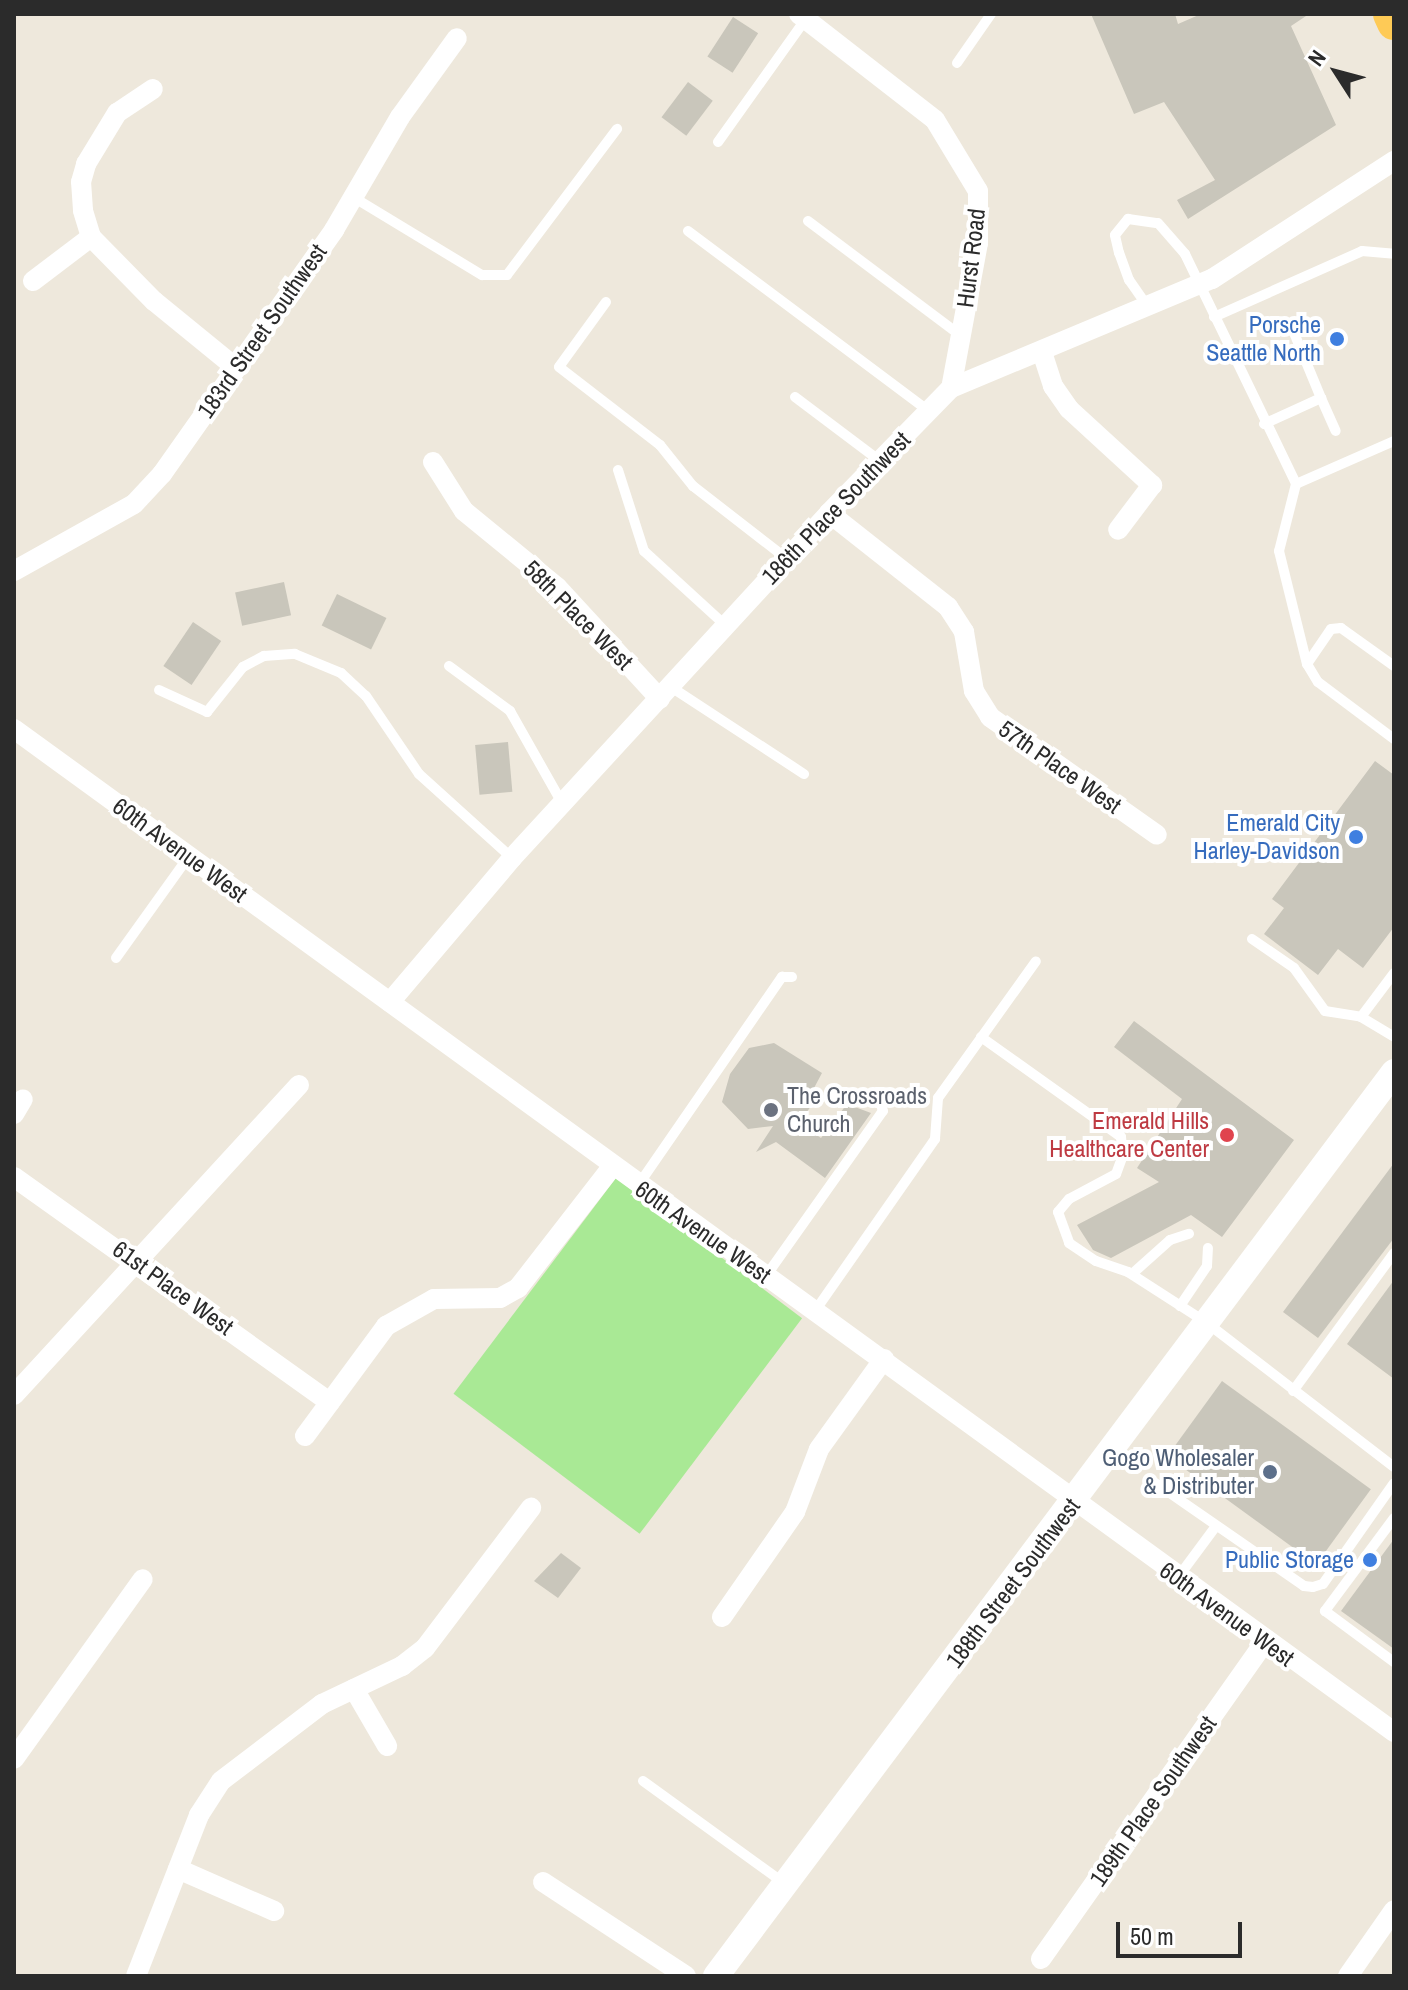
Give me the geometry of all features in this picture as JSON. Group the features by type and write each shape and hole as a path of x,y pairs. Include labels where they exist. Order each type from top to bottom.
{"highway":[{"path":"1390,14 1394,23"}],"street":[{"name":"Hurst Road","path":"802,17 935,120 978,191 978,243 951,388"},
{"name":"183rd Street Southwest","path":"14,571 145,493 353,197 457,38"},
{"path":"153,89 117,113 86,164 81,182 91,237 154,301 235,367"},
{"name":"186th Place Southwest","path":"390,1002 512,858 829,513 951,388 1201,284 1394,161"},
{"path":"33,281 91,237"},
{"path":"1042,352 1053,386 1069,409 1152,485 1118,530"},
{"name":"58th Place West","path":"433,462 464,511 557,587 665,693"},
{"name":"57th Place West","path":"829,513 948,607 964,632 974,691 990,717 1157,835"},
{"name":"60th Avenue West","path":"14,729 638,1186 884,1359 1265,1642 1394,1732"},
{"name":"188th Street Southwest","path":"716,1976 1394,1072"},
{"path":"14,1395 299,1085"},
{"path":"305,1436 386,1326 403,1313 434,1299 500,1298 518,1288 612,1167"},
{"name":"61st Place West","path":"14,1177 330,1402"},
{"path":"722,1617 795,1512 819,1449 884,1359"},
{"path":"136,1976 199,1815 221,1781 273,1738 425,1648 531,1508"},
{"path":"14,1759 143,1579"},
{"name":"189th Place Southwest","path":"1041,1959 1265,1642"},
{"path":"354,1689 387,1746"},
{"path":"178,1869 274,1911"},
{"path":"543,1882 686,1976"},
{"path":"1348,1976 1394,1910"}],"lane":[{"path":"957,63 991,14"},
{"path":"718,142 802,17"},
{"path":"353,197 482,275 507,275 617,129"},
{"path":"1148,307 1129,280 1115,235 1128,219 1158,223 1185,254 1264,424 1296,484 1279,551 1307,664 1318,682 1394,739"},
{"path":"808,221 961,336"},
{"path":"688,231 929,411"},
{"path":"1214,317 1362,251 1394,254"},
{"path":"606,302 559,367 660,445 693,486 787,559"},
{"path":"1290,323 1336,431"},
{"path":"795,397 880,461"},
{"path":"1264,424 1321,398"},
{"path":"1296,484 1394,441"},
{"path":"618,470 644,551 726,626"},
{"path":"1307,664 1331,629 1341,628 1394,666"},
{"path":"159,690 207,712 243,667 264,656 295,654 341,673 366,696 419,774 512,858"},
{"path":"449,666 510,711 563,804"},
{"path":"665,693 804,774"},
{"path":"116,958 189,856"},
{"path":"1252,939 1294,968 1325,1011 1361,1017 1394,1037"},
{"path":"815,1311 935,1139 938,1098 1036,961"},
{"path":"1361,1017 1394,973"},
{"path":"638,1186 782,977 792,977"},
{"path":"981,1037 1121,1137 1123,1155 1116,1174 1069,1199 1058,1212 1069,1243 1132,1274 1207,1323 1394,1467"},
{"path":"766,1276 883,1111 880,1102"},
{"path":"1132,1274 1170,1240 1189,1234"},
{"path":"1180,1306 1207,1266 1208,1248"},
{"path":"1293,1391 1394,1253"},
{"path":"1151,1480 1304,1586 1313,1587 1323,1584 1394,1483"},
{"path":"1394,1518 1325,1611 1394,1662"},
{"path":"1178,1578 1216,1526"},
{"path":"643,1781 785,1884"}],"green space":[{"path":"616,1178 802,1318 640,1534 454,1394"}],"building":[{"path":"1091,14 1175,14 1178,24 1201,14 1309,14 1291,26 1336,125 1188,219 1177,200 1215,180 1164,102 1134,114"},
{"path":"733,17 758,33 733,73 707,56"},
{"path":"688,82 713,101 686,136 662,117"},
{"path":"284,582 291,615 242,626 235,592"},
{"path":"337,594 386,618 371,650 322,625"},
{"path":"193,622 221,641 192,685 163,666"},
{"path":"508,742 512,792 479,795 475,745"},
{"name":"Emerald City Harley-Davidson","path":"1375,761 1394,775 1394,927 1363,968 1338,949 1318,975 1264,934 1284,908 1272,899"},
{"name":"Emerald Hills Healthcare Center","path":"1134,1021 1294,1140 1222,1237 1191,1215 1111,1258 1093,1250 1077,1225 1159,1182 1137,1168 1182,1099 1114,1047"},
{"name":"The Crossroads Church","path":"774,1043 822,1073 814,1088 821,1092 799,1123 821,1138 847,1104 871,1113 825,1178 776,1142 756,1152 773,1126 748,1129 722,1102 730,1074 749,1048"},
{"path":"1394,1163 1394,1238 1318,1338 1283,1312"},
{"path":"1394,1280 1394,1379 1347,1344"},
{"name":"Gogo Wholesaler & Distributer","path":"1222,1381 1371,1489 1316,1564 1167,1456"},
{"path":"1394,1539 1394,1649 1341,1611"},
{"path":"561,1553 581,1568 558,1598 534,1581"}],"place":[{"name":"Porsche Seattle North","path":"1337,339"},
{"name":"Emerald City Harley-Davidson","path":"1356,837"},
{"name":"The Crossroads Church","path":"771,1110"},
{"name":"Emerald Hills Healthcare Center","path":"1227,1135"},
{"name":"Gogo Wholesaler & Distributer","path":"1270,1472"},
{"name":"Public Storage","path":"1370,1560"}]}
